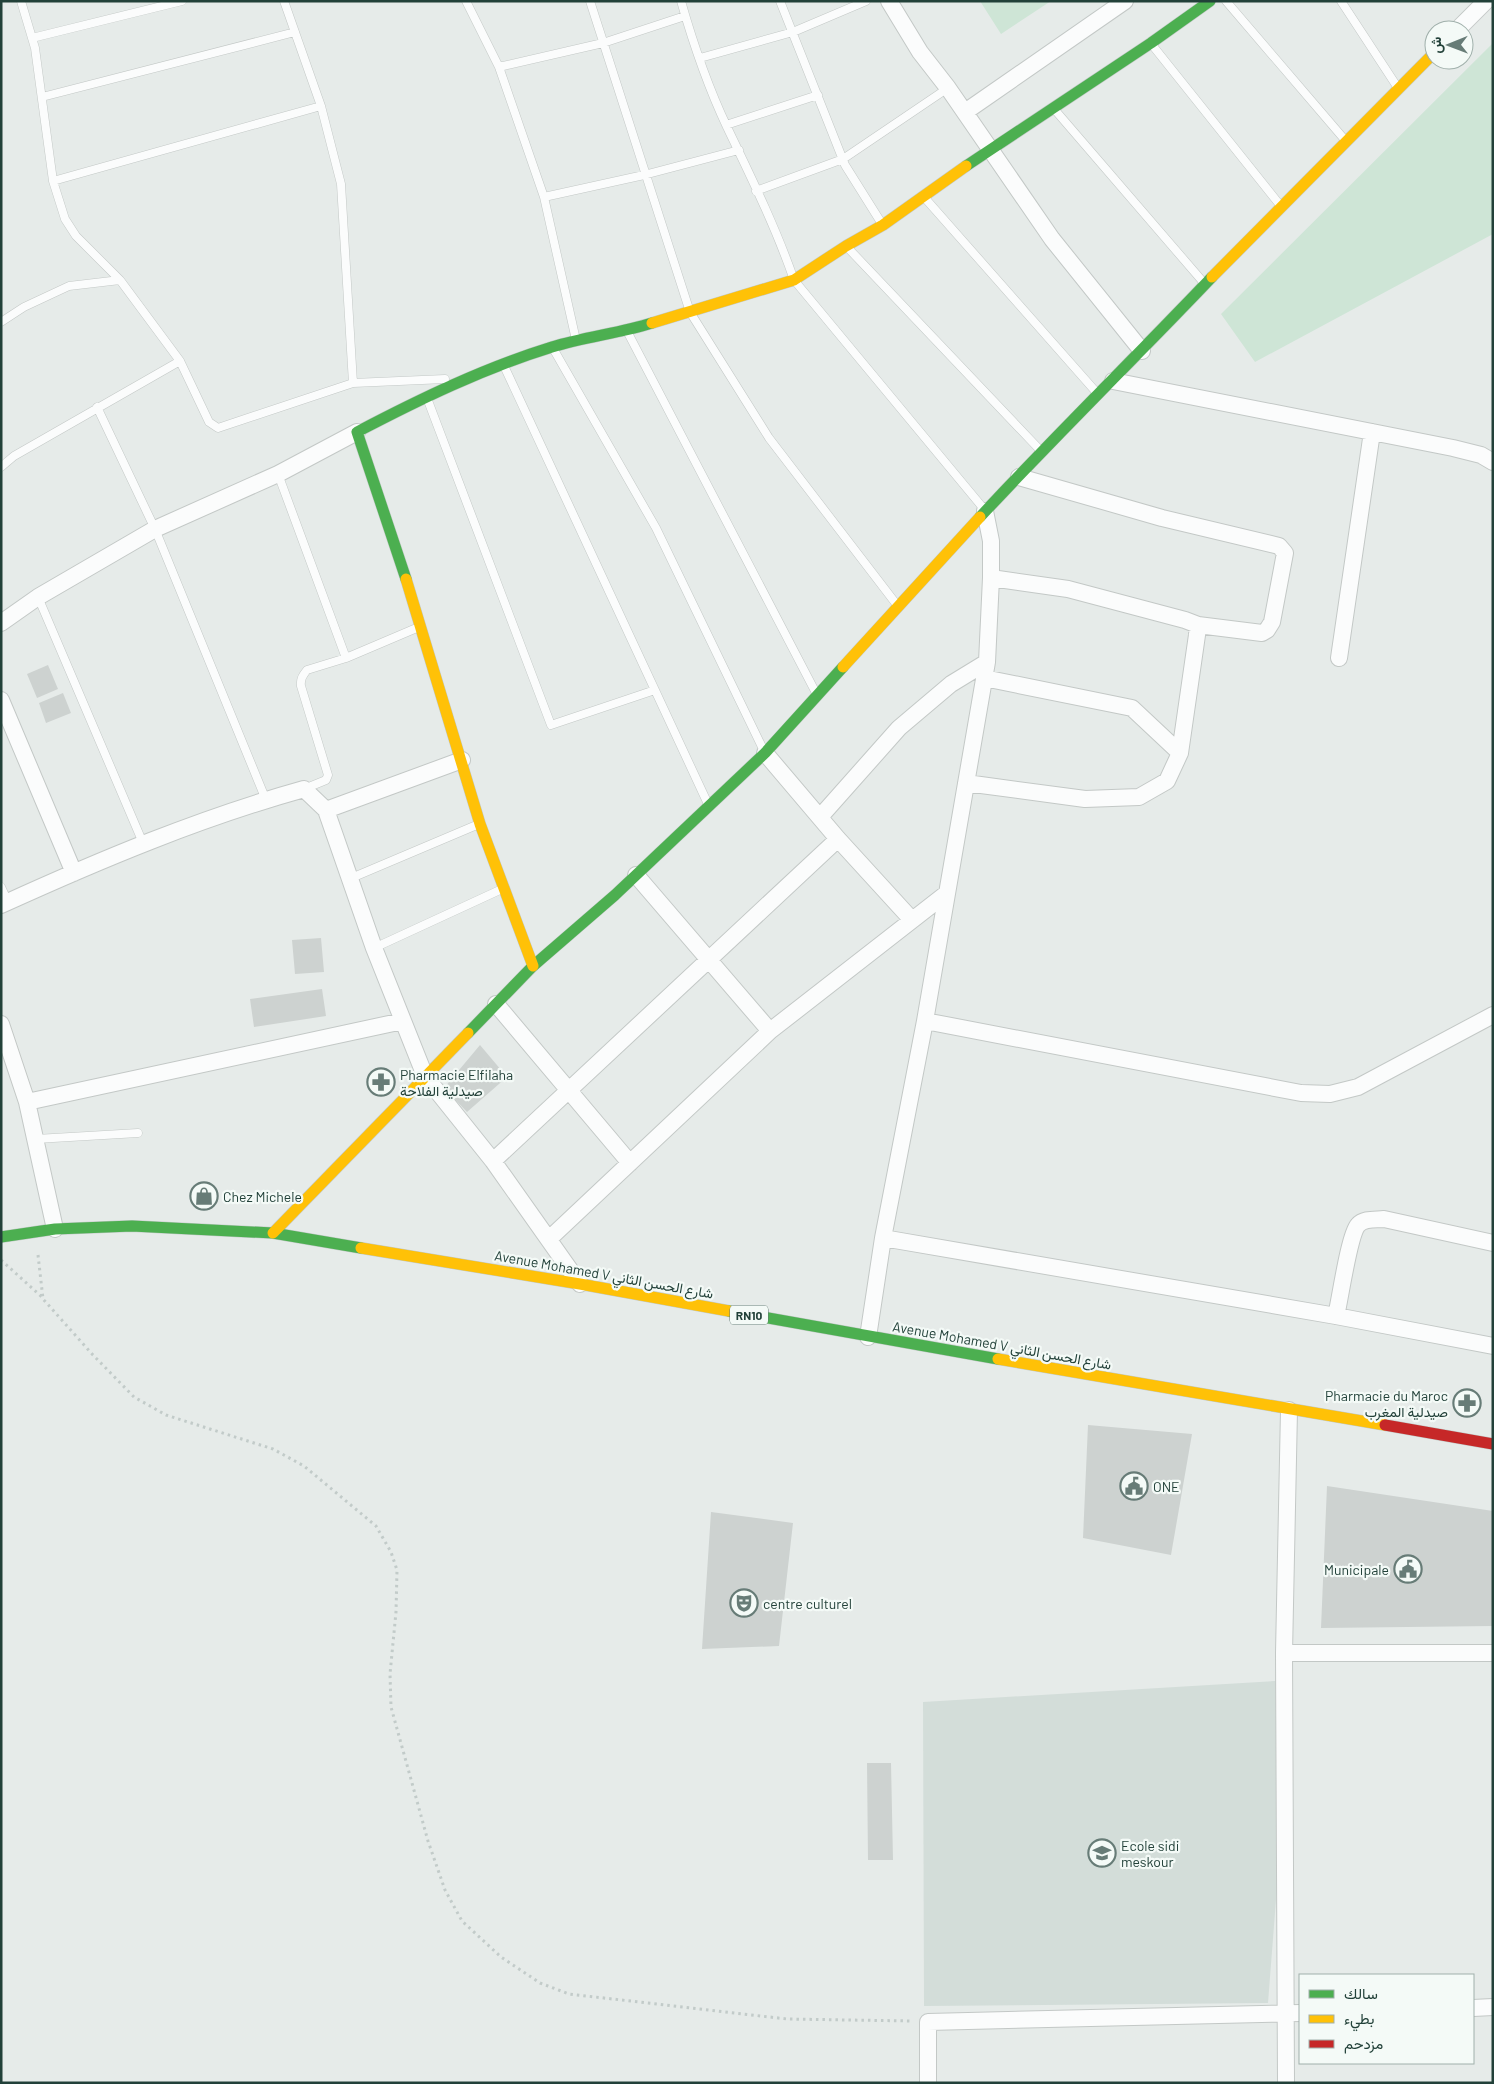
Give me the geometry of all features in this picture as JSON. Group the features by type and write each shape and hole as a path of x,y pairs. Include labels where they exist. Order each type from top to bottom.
{"street":[{"path":"889,1 920,52 965,112 1052,239 1142,351"},
{"path":"965,112 1125,1"},
{"path":"1,623 38,597 155,529 278,474 426,396 468,378 553,347 626,331 794,280 846,246 883,225 990,149 1151,43 1210,1"},
{"path":"1467,20 1486,1"},
{"path":"273,1233 533,966 636,875 765,753 985,510 1114,380 1281,206 1424,63"},
{"path":"1114,380 1472,452 1482,455 1493,462"},
{"path":"357,432 421,626 480,824 533,966"},
{"path":"1339,658 1372,432"},
{"path":"991,578 1068,589 1198,625 1262,634 1272,622 1284,553 1279,546 1162,518 1018,477"},
{"path":"868,1337 883,1238 925,1021 985,670 991,578 990,541 985,510"},
{"path":"966,783 1085,799 1139,797 1167,782 1180,752 1198,625"},
{"path":"820,818 898,728 951,684 985,670 1132,708 1180,752"},
{"path":"1,700 6,724 74,873"},
{"path":"765,753 838,839 912,920"},
{"path":"326,810 462,760"},
{"path":"5,903 143,843 266,800 304,789 326,810 374,948 425,1076 493,1162 580,1284"},
{"path":"493,1162 838,839"},
{"path":"636,875 770,1032"},
{"path":"549,1239 770,1032 947,893"},
{"path":"496,1004 630,1163"},
{"path":"925,1021 1301,1093 1330,1094 1358,1087 1489,1019"},
{"path":"27,1102 403,1021"},
{"path":"1,1024 4,1041 27,1102 55,1229"},
{"path":"1336,1316 1352,1237 1358,1224 1368,1220 1384,1219 1493,1243"},
{"name":"Avenue Mohamed V شارع الحسن الثاني","path":"1,1237 55,1229 132,1226 273,1233 580,1284 868,1337 1493,1444"},
{"path":"883,1238 1336,1316 1493,1346"},
{"path":"1286,2083 1293,2013 1284,1653 1289,1410"},
{"path":"1284,1653 1493,1653"},
{"path":"1474,2008 1493,2007"},
{"path":"928,2083 928,2022 1293,2013"}],"lane":[{"path":"21,1 32,38 53,181 69,228 120,280 180,361 209,422 213,426 218,428 353,383 468,378"},
{"path":"32,38 182,1"},
{"path":"284,1 321,106 341,184 353,383"},
{"path":"466,1 498,67 544,197 576,341"},
{"path":"590,1 644,175 690,312 769,438 898,606"},
{"path":"681,1 700,58 726,125 783,249 794,280 985,510"},
{"path":"780,1 843,159 883,225"},
{"path":"700,58 793,32 866,1"},
{"path":"1226,1 1346,141"},
{"path":"1342,1 1398,88"},
{"path":"498,67 603,43 685,16"},
{"path":"42,97 295,32"},
{"path":"1151,43 1281,206"},
{"path":"756,191 843,159 948,88"},
{"path":"726,125 818,95"},
{"path":"53,181 321,106"},
{"path":"1053,108 1206,284"},
{"path":"544,197 644,175 739,150"},
{"path":"923,196 1098,394"},
{"path":"846,246 1041,452"},
{"path":"1,322 24,307 68,286 120,280"},
{"path":"626,331 817,695"},
{"path":"553,347 656,528 765,753"},
{"path":"1,468 14,456 180,361"},
{"path":"504,365 709,806"},
{"path":"426,396 551,725 655,690"},
{"path":"97,407 155,529 266,800"},
{"path":"278,474 346,658"},
{"path":"38,597 143,843"},
{"path":"304,789 323,783 328,775 300,682 307,670 346,658 421,626"},
{"path":"349,878 480,824"},
{"path":"1,887 5,903"},
{"path":"374,948 503,889"},
{"path":"36,1139 138,1133"}],"path":[{"path":"34,1232 43,1299"},
{"path":"1,1260 43,1299 134,1397 166,1415 273,1449 304,1466 376,1526 391,1552 397,1570 396,1612 390,1674 391,1707 428,1841 445,1890 462,1921 501,1957 540,1983 569,1994 787,2019 928,2022"}],"shaded area":[{"name":"Ecole sidi meskour","path":"1293,1680 1268,2003 924,2006 923,1702"}],"green space":[{"path":"980,1 1051,1 1001,34"},
{"path":"1493,43 1493,234 1255,362 1221,314 1466,70 1474,70 1474,62"}],"building":[{"path":"48,665 58,689 37,698 27,674"},
{"path":"63,693 71,713 46,723 39,703"},
{"path":"321,938 324,972 295,974 292,940"},
{"path":"322,989 326,1016 254,1027 250,999"},
{"path":"480,1045 507,1077 467,1112 444,1088"},
{"name":"ONE","path":"1088,1425 1192,1434 1171,1555 1083,1538"},
{"name":"Municipale","path":"1327,1486 1493,1511 1493,1626 1321,1628"},
{"name":"centre culturel","path":"711,1512 793,1523 779,1646 702,1649"},
{"path":"867,1763 891,1763 893,1860 868,1860"}],"traffic: fast":[{"path":"966,166 1151,43 1210,1"},
{"path":"980,517 1212,277"},
{"path":"406,579 357,432 428,396 502,364 552,347 652,323"},
{"path":"468,1033 533,966 615,895 765,753 843,667"},
{"path":"1,1237 55,1229 132,1226 273,1233 361,1248"},
{"path":"729,1311 998,1359"}],"traffic: slow":[{"path":"1212,277 1424,63"},
{"path":"652,323 794,280 846,246 883,225 966,166"},
{"path":"843,667 980,517"},
{"path":"406,579 480,824 533,966"},
{"path":"273,1233 468,1033"},
{"path":"361,1248 729,1311"},
{"path":"998,1359 1385,1425"}],"traffic: jam":[{"path":"1385,1425 1493,1444"}],"place":[{"name":"Pharmacie Elfilaha صيدلية الفلاحة","path":"381,1082"},
{"name":"Chez Michele","path":"204,1196"},
{"name":"Pharmacie du Maroc صيدلية المغرب","path":"1467,1403"},
{"name":"ONE","path":"1134,1486"},
{"name":"Municipale","path":"1408,1569"},
{"name":"centre culturel","path":"744,1603"},
{"name":"Ecole sidi meskour","path":"1102,1853"}]}
